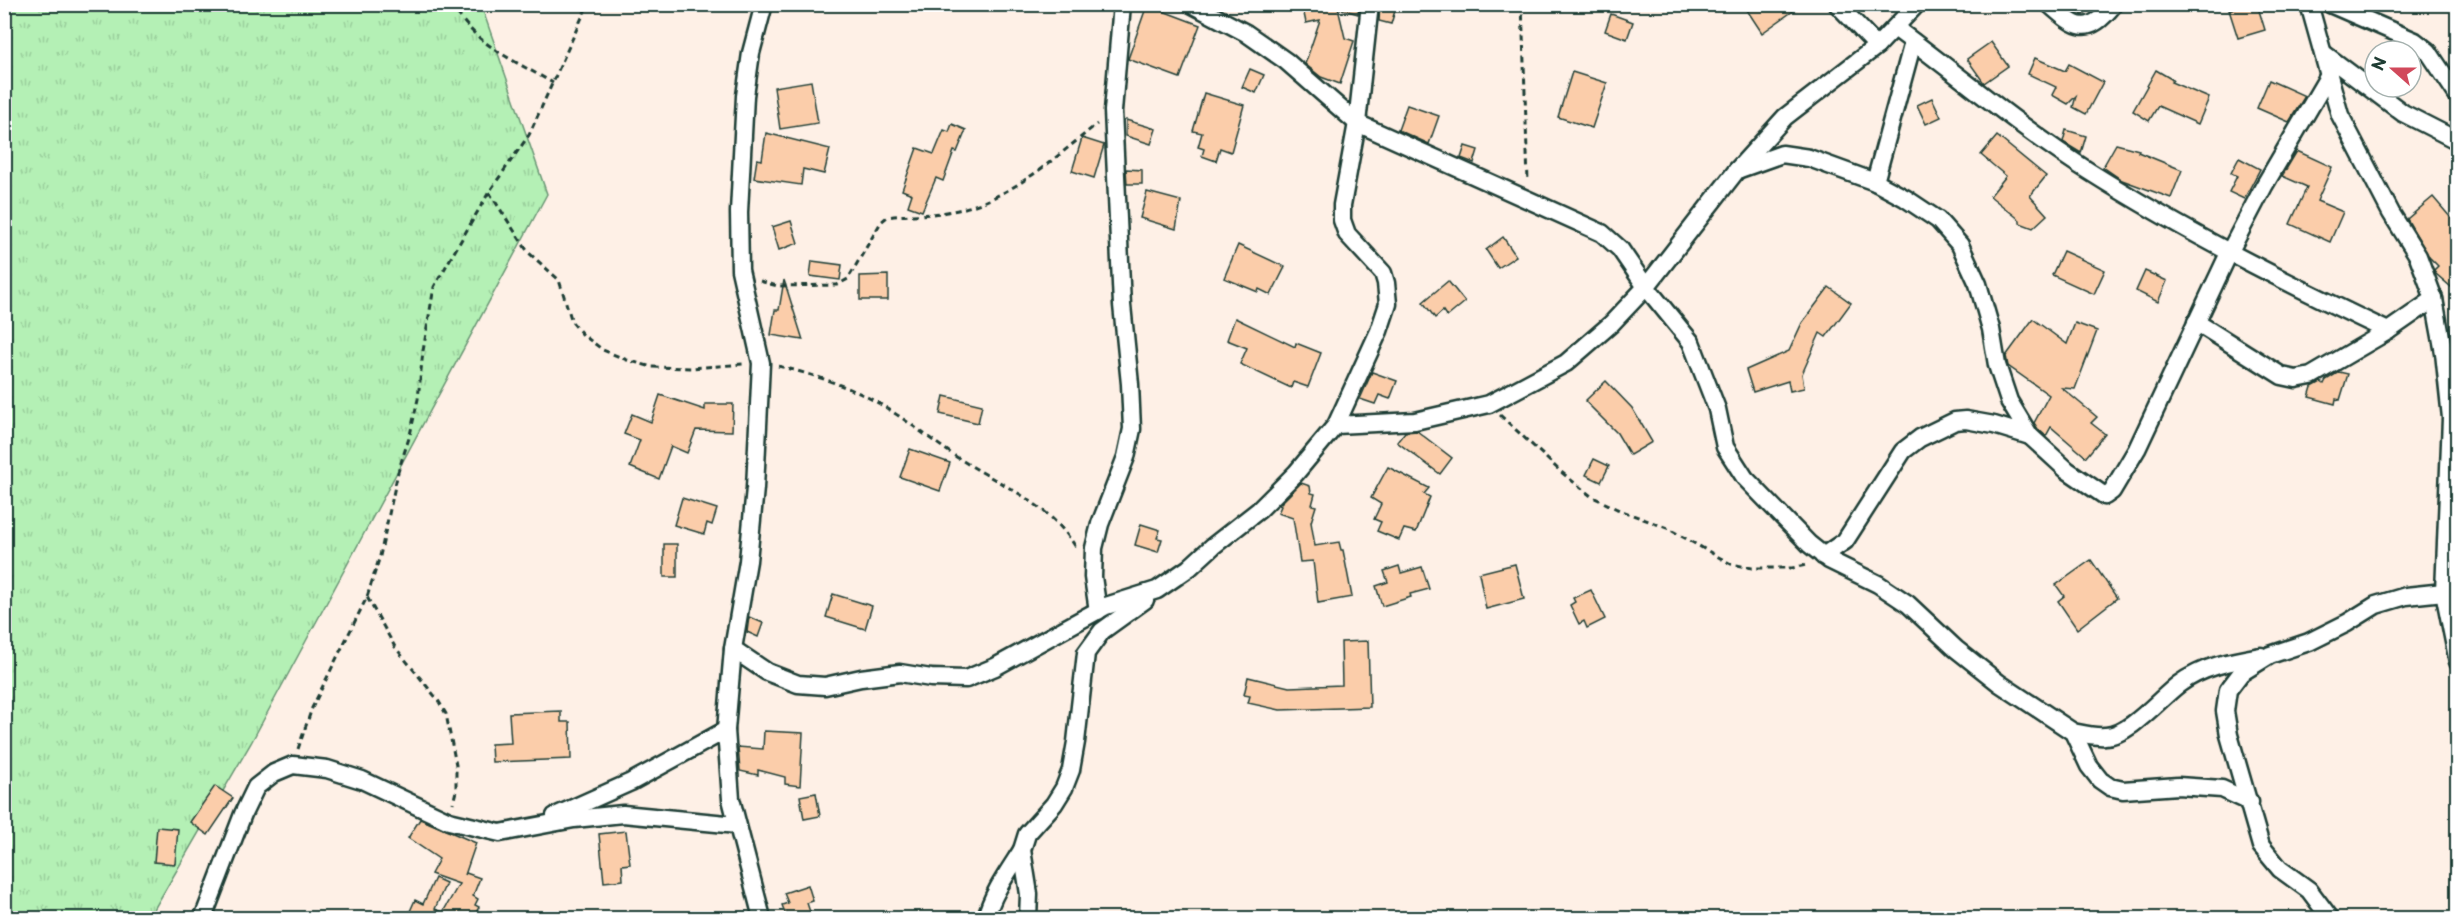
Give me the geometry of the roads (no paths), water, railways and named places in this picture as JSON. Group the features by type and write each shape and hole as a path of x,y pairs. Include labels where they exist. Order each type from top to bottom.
{"street":[{"path":"762,918 731,799 726,730 733,649 748,561 756,488 761,363 740,270 739,212 745,96 751,53 764,4"},
{"path":"1098,611 1093,576 1094,548 1100,524 1126,457 1132,429 1122,305 1113,111 1122,4"},
{"path":"1191,4 1246,33 1286,61 1357,123 1602,233 1620,249 1691,342 1717,409 1725,447 1745,478 1765,501 1826,558 1878,584 1908,604 1982,670 2073,732 2107,737 2126,728 2180,684 2202,671 2229,662 2270,655 2309,642 2376,605 2406,596 2444,592"},
{"path":"986,918 1003,880 1022,850 1027,834 1054,804 1071,770 1086,653 1102,631 1189,568 1259,510 1296,473 1336,425 1379,331 1388,304 1383,273 1347,234 1342,220 1342,205 1357,123 1370,4"},
{"path":"1837,4 1877,45"},
{"path":"1336,425 1415,421 1489,404 1566,363 1611,324 1646,286 1737,170 1785,117 1877,45 1917,4"},
{"path":"2049,4 2068,22 2085,27 2098,24 2115,4"},
{"path":"2309,4 2340,116 2391,213 2418,256 2434,299 2444,353 2451,418 2444,592 2457,662"},
{"path":"2330,4 2415,41 2428,51 2457,96"},
{"path":"1895,28 2032,133 2088,171 2144,205 2292,286 2388,331"},
{"path":"1875,182 1913,42"},
{"path":"2323,54 2403,113 2457,141"},
{"path":"1737,170 1782,154 1809,158 1875,182 1938,220 1960,245 1978,284 1991,329 1997,365 2009,401 2030,436 2092,489 2100,495 2108,495 2137,449 2230,251 2264,186 2329,75"},
{"path":"2196,322 2282,376 2296,379 2311,376 2388,331 2434,299"},
{"path":"1826,558 1845,541 1903,451 1920,438 1955,421 1966,420 1994,425 2030,436"},
{"path":"733,649 767,672 798,684 825,686 900,673 931,678 966,679 995,667 1107,606 1157,591"},
{"path":"2270,655 2241,673 2228,690 2225,711 2229,735 2261,846 2269,858 2308,890 2330,918"},
{"path":"528,827 630,782 726,730"},
{"path":"2073,732 2089,766 2100,780 2110,787 2123,790 2178,786 2222,789 2250,802"},
{"path":"203,918 243,814 256,787 274,773 293,765 327,769 362,780 449,821 500,833 574,819 623,814 737,825"},
{"path":"1022,850 1029,894 1028,918"}]}
